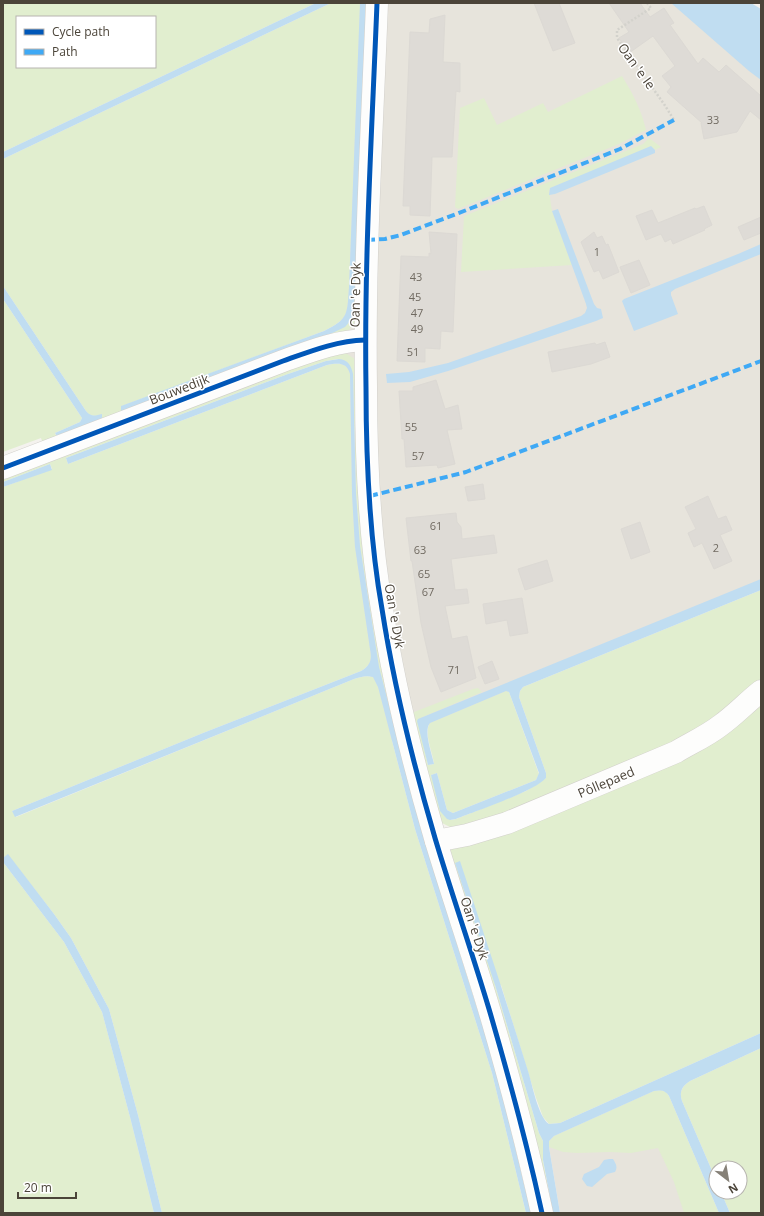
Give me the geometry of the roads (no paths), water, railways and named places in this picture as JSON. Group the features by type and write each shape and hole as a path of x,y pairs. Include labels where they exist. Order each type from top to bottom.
{"street":[{"name":"Oan 'e Dyk","path":"377,3 365,340 367,463 381,608 403,713 424,801 509,1077 523,1129 542,1213"},
{"name":"Bouwedijk","path":"3,468 328,345 348,340 365,340"},
{"name":"Pôllepaed","path":"436,841 467,835 507,823 676,752 720,726 761,691"}],"water":[{"path":"316,3 331,3 3,159 3,152"},
{"path":"360,3 366,3 356,288 352,319 345,327 326,336 121,413 121,406 324,331 338,323 345,315 348,304 349,287"},
{"path":"671,3 751,3 761,9 761,80 749,71"},
{"path":"651,146 655,150 655,153 555,194 549,195 550,188"},
{"path":"558,209 594,304 597,308 601,309 603,318 448,371 410,382 387,383 386,374 409,372 448,363 581,316 585,313 587,308 586,304 552,211"},
{"path":"761,244 761,254 675,289 671,292 671,295 678,314 634,331 622,301 624,299"},
{"path":"3,286 86,411 93,416 102,414 102,420 58,438 55,433 80,422 82,418 3,299"},
{"path":"339,359 345,360 349,364 353,374 356,494 360,546 379,667 420,826 497,1072 531,1213 526,1213 492,1073 415,829 378,687 373,677 365,676 354,679 15,817 12,811 203,733 361,671 369,664 371,653 355,547 352,494 350,374 347,367 342,364 327,365 68,464 66,458 288,374 326,361"},
{"path":"50,464 52,470 3,487 3,482"},
{"path":"761,579 761,590 523,687 520,691 519,697 546,773 546,778 518,795 456,819 447,819 440,811 431,775 437,773 447,810 453,813 536,780 539,773 509,692 506,691 430,723 427,731 434,764 428,765 417,721 418,719"},
{"path":"8,854 71,938 109,1009 138,1115 162,1213 154,1213 102,1012 64,942 3,862 3,858"},
{"path":"460,861 536,1099 545,1120 549,1124 560,1123 761,1033 761,1048 690,1081 683,1087 681,1092 682,1101 708,1161 708,1187 669,1096 663,1091 654,1091 554,1136 549,1141 560,1213 553,1213 543,1160 543,1141 539,1133 495,985 455,863"},
{"path":"613,1159 616,1164 615,1172 607,1174 592,1187 587,1186 582,1179 584,1174 599,1167 604,1160"},
{"path":"713,1200 724,1200 730,1213 719,1213"}]}
